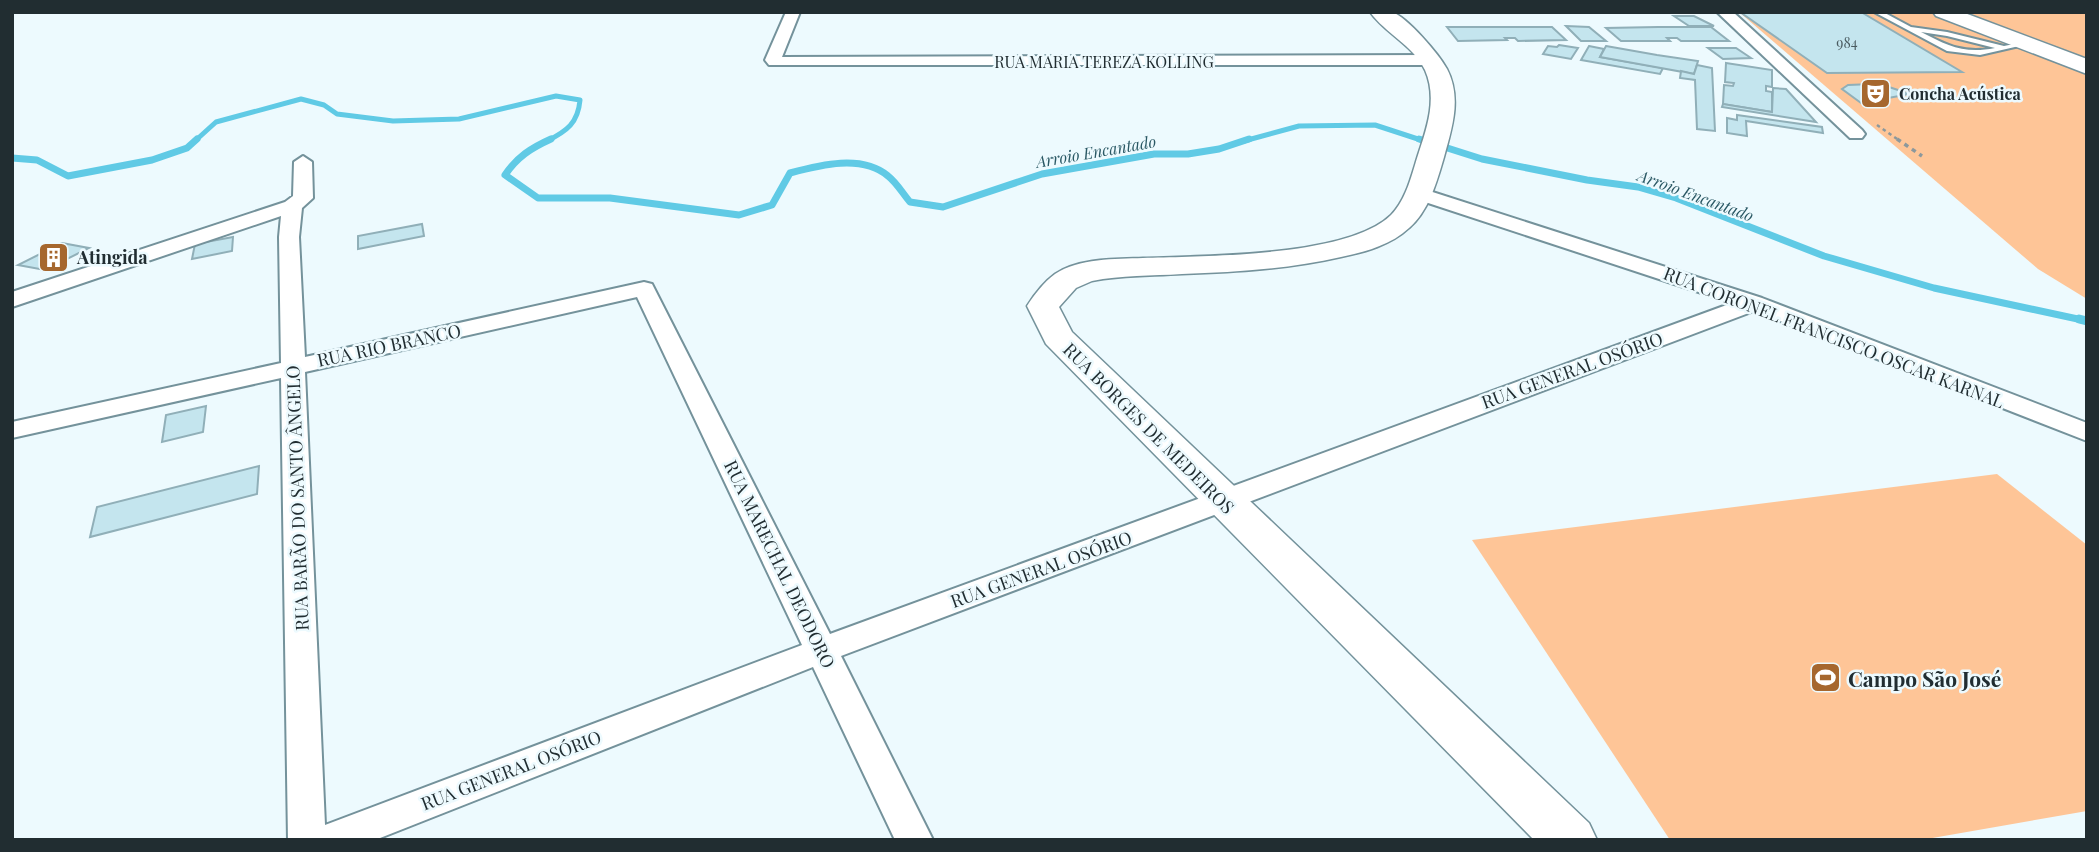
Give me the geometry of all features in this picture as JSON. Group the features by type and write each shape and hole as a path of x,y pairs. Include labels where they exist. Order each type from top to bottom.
{"main road":[{"path":"1380,12 1433,60"},
{"path":"1943,12 2014,46 2087,67"},
{"name":"RUA BORGES DE MEDEIROS","path":"1433,60 1439,72 1444,104 1435,144 1420,194 1397,225 1383,236 1354,247 1316,254 1105,270 1068,279 1043,306 1058,337 1570,840"}],"street":[{"name":"RUA MARIA TEREZA KOLLING","path":"793,12 773,60 775,62 1433,60"},
{"path":"1724,12 1856,134"},
{"name":"RUA BARÃO DO SANTO ÂNGELO","path":"303,162 303,198 292,206 289,237 307,840"},
{"name":"RUA CORONEL FRANCISCO OSCAR KARNAL","path":"1420,194 1754,303 2087,433"},
{"path":"12,300 292,206"},
{"name":"RUA RIO BRANCO","path":"12,430 644,289"},
{"name":"RUA MARECHAL DEODORO","path":"644,289 914,840"},
{"name":"RUA GENERAL OSÓRIO","path":"330,840 823,650 1754,303"}],"lane":[{"path":"1877,12 1947,49 1980,53 2014,46"},
{"path":"1905,29 2014,46"}],"shaded area":[{"path":"1739,12 2087,12 2087,299 2038,269"},
{"name":"Campo São José","path":"1997,474 2087,545 2087,811 1921,840 1670,840 1472,540"}],"building":[{"path":"1740,12 1861,12 1962,72 1827,73"},
{"path":"1674,16 1694,16 1714,26 1689,26"},
{"path":"1566,26 1589,27 1606,41 1581,41"},
{"path":"1447,27 1552,27 1566,40 1518,41 1515,38 1505,38 1507,40 1458,41"},
{"path":"1711,27 1729,41 1681,41 1667,38 1670,41 1621,41 1606,28"},
{"path":"1548,46 1578,48 1571,59 1543,54"},
{"path":"1589,46 1604,49 1600,57 1663,68 1660,74 1581,60"},
{"path":"1606,46 1698,61 1694,74 1600,57"},
{"path":"1708,48 1736,48 1751,58 1723,59"},
{"path":"1726,63 1772,70 1772,87 1766,86 1766,91 1772,92 1772,112 1723,104 1724,85 1733,86 1734,83 1725,82"},
{"path":"1697,65 1712,68 1715,131 1697,129 1695,80 1680,78 1681,71 1694,74"},
{"name":"Concha Acústica","path":"1872,84 1910,94 1861,103 1842,89 1848,85"},
{"path":"1773,88 1786,89 1816,122 1722,107 1723,104 1772,112"},
{"path":"1737,115 1822,127 1823,133 1746,121 1747,136 1727,133 1727,118 1737,120"},
{"path":"422,224 424,236 358,249 358,236"},
{"path":"233,237 232,251 192,259 195,244"},
{"name":"Atingida","path":"62,243 89,248 45,270 18,265"},
{"path":"206,406 203,432 162,442 166,415"},
{"path":"259,466 257,494 90,537 97,507"}],"waterway":[{"name":"Arroio Encantado","path":"195,141 216,122 301,99 324,105 337,114 393,121 459,119 556,96 580,100 577,115 570,125 547,141"},
{"name":"Arroio Encantado","path":"1244,141 1299,126 1375,125 1424,141"},
{"name":"Arroio Encantado","path":"12,158 37,160 68,176 152,160 187,148 197,139"},
{"name":"Arroio Encantado","path":"547,141 551,139"},
{"name":"Arroio Encantado","path":"547,141 525,154 505,175 538,198 610,198 739,215 772,205 790,173 827,165 853,163 878,169 891,179 910,202 943,207 1042,174 1154,154 1188,154 1219,149 1249,139"},
{"name":"Arroio Encantado","path":"1419,139 1482,159 1587,180 1638,187 1676,198 1824,256 1934,288 2087,321 2079,319"}],"place":[{"name":"Concha Acústica","path":"1876,93"},
{"name":"Atingida","path":"54,257"},
{"name":"Campo São José","path":"1825,678"}]}
